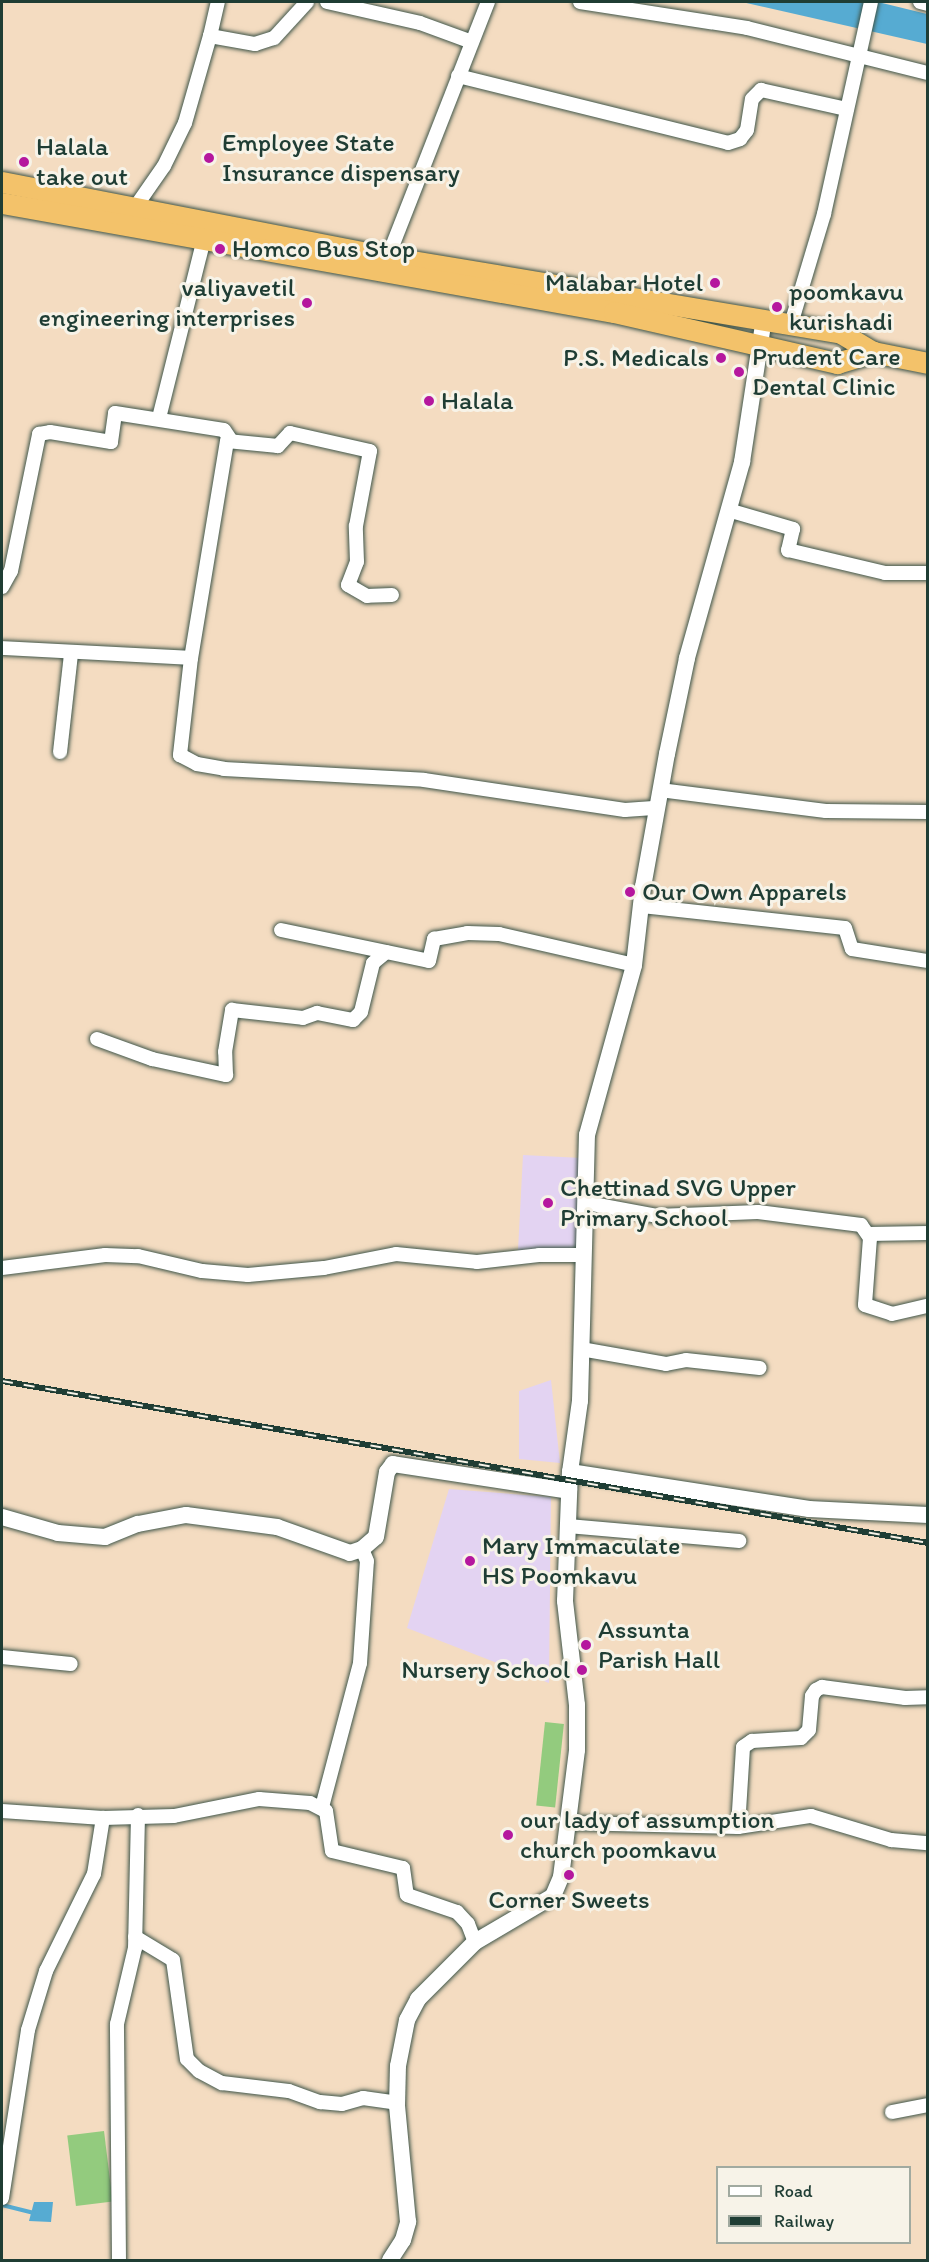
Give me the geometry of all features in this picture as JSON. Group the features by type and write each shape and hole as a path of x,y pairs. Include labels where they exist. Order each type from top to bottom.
{"highway":[{"path":"2,182 388,257 663,301 841,333 873,352 927,363"},
{"path":"2,203 614,312 837,363 873,352"}],"street":[{"path":"134,209 164,166 186,123 218,2"},
{"path":"210,36 255,44 274,38 307,2"},
{"path":"327,2 420,23 471,42"},
{"path":"388,257 488,2"},
{"path":"580,2 747,28 927,73"},
{"path":"791,324 824,214 871,2"},
{"path":"920,2 927,4"},
{"path":"458,76 728,143 740,139 747,130 752,99 761,90 847,109"},
{"path":"159,418 204,239"},
{"path":"390,2260 403,2240 408,2222 397,2103 398,2066 407,2020 418,1999 474,1942 553,1896 561,1877 571,1823 578,1750 577,1705 565,1612 570,1472 580,1401 587,1135 634,965 660,790 687,658 746,439 764,319"},
{"path":"2,587 11,571 39,434 50,432 111,442 115,413 159,418 224,430 230,440 191,658 178,747 185,759 197,764 365,780 424,780 460,788 625,810 657,808"},
{"path":"230,440 278,446 290,433 370,452 356,526 357,562 348,585 367,596 392,595"},
{"path":"728,510 793,529 788,550 885,573 927,570"},
{"path":"2,648 71,654 191,658"},
{"path":"60,752 71,654"},
{"path":"660,790 826,811 927,812"},
{"path":"642,906 845,928 852,949 927,961"},
{"path":"281,930 429,961 434,939 478,933 535,941 634,965"},
{"path":"97,1039 152,1059 226,1075 225,1052 232,1010 303,1018 317,1013 353,1020 361,1012 368,972 386,952"},
{"path":"587,1203 657,1216 758,1212 861,1224 868,1234 865,1305 892,1314 927,1306"},
{"path":"868,1234 927,1233"},
{"path":"2,1268 105,1255 255,1275 324,1268 396,1254 477,1262 539,1255 583,1255"},
{"path":"581,1348 666,1364 686,1360 760,1368"},
{"path":"2,1517 58,1533 105,1537 138,1524 186,1515 277,1527 350,1553 362,1549 376,1537 387,1473 393,1464 569,1491"},
{"path":"570,1472 809,1509 927,1515"},
{"path":"568,1526 739,1541"},
{"path":"362,1549 367,1561 360,1663 322,1807 328,1820 332,1851 403,1868 407,1895 457,1912 468,1924 474,1942"},
{"path":"2,1657 70,1664"},
{"path":"738,1827 743,1747 752,1741 801,1738 808,1730 812,1696 816,1690 822,1687 904,1698 927,1697"},
{"path":"2,1811 103,1818 138,1815 174,1816 259,1798 322,1807"},
{"path":"119,2260 117,2024 135,1938 138,1815"},
{"path":"571,1823 738,1827 811,1816 891,1840 927,1843"},
{"path":"2,2198 28,2030 46,1971 94,1874 103,1818"},
{"path":"135,1938 173,1960 187,2059 199,2071 222,2083 289,2091 320,2102 342,2104 363,2098 397,2103"},
{"path":"892,2112 927,2105"}],"shaded area":[{"name":"Chettinad SVG Upper Primary School","path":"523,1155 582,1158 577,1254 518,1251"},
{"path":"551,1380 560,1463 519,1459 519,1391"},
{"path":"449,1489 551,1497 549,1683 407,1628"}],"green space":[{"path":"545,1722 564,1724 555,1808 536,1806"},
{"path":"104,2131 113,2201 76,2206 67,2136"}],"water":[{"path":"742,2 878,2 927,14 927,44"},
{"path":"34,2202 53,2202 51,2222 29,2221"}],"waterway":[{"path":"2,2205 34,2213"}],"railway":[{"path":"2,1381 928,1543"}],"place":[{"name":"Employee State Insurance dispensary","path":"209,158"},
{"name":"Halala take out","path":"24,162"},
{"name":"Homco Bus Stop","path":"220,249"},
{"name":"Malabar Hotel","path":"715,283"},
{"name":"valiyavetil engineering interprises","path":"307,303"},
{"name":"poomkavu kurishadi","path":"777,307"},
{"name":"P.S. Medicals","path":"721,358"},
{"name":"Prudent Care Dental Clinic","path":"739,372"},
{"name":"Halala","path":"429,401"},
{"name":"Our Own Apparels","path":"630,892"},
{"name":"Chettinad SVG Upper Primary School","path":"548,1203"},
{"name":"Mary Immaculate HS Poomkavu","path":"470,1561"},
{"name":"Assunta Parish Hall","path":"586,1645"},
{"name":"Nursery School","path":"582,1670"},
{"name":"our lady of assumption church poomkavu","path":"508,1835"},
{"name":"Corner Sweets","path":"569,1875"}]}
